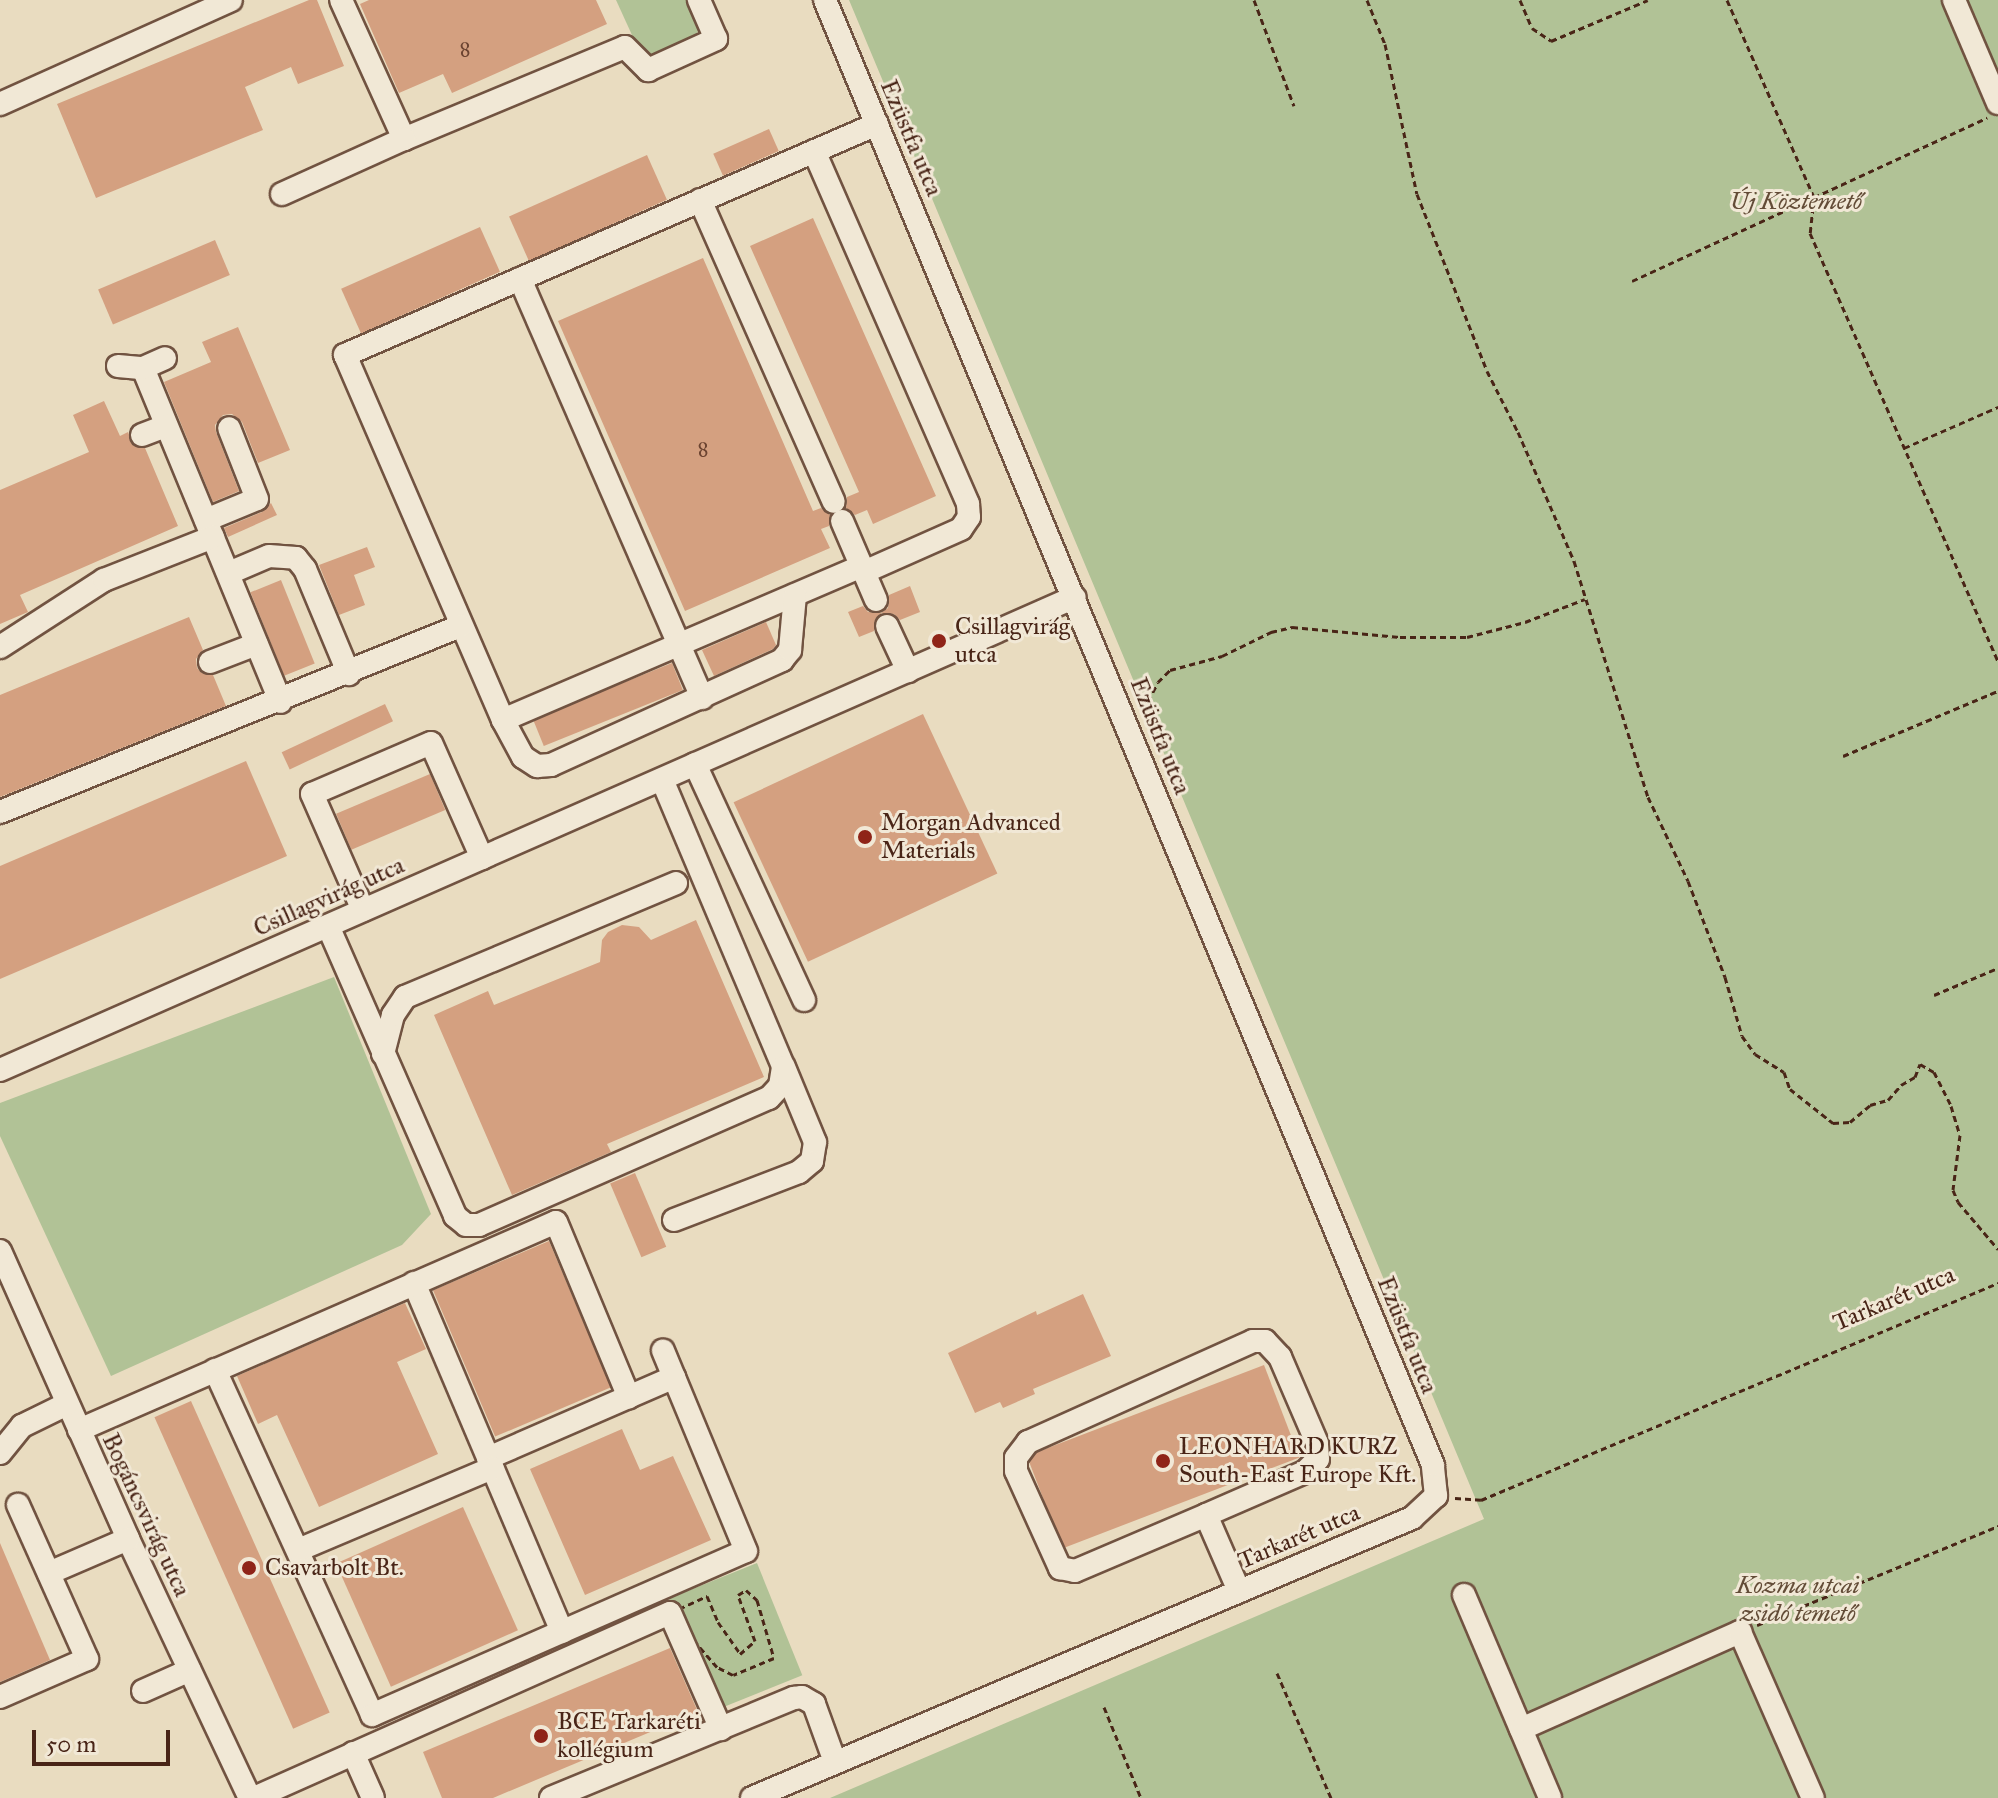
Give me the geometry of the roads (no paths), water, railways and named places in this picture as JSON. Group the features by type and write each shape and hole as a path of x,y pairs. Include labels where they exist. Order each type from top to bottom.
{"street":[{"path":"0,104 231,0"},
{"path":"341,0 404,139"},
{"path":"282,194 404,139 625,47 648,70 716,39 699,0"},
{"name":"Ezüstfa utca","path":"825,0 1433,1465 1436,1496"},
{"path":"1954,0 1998,103"},
{"path":"795,595 790,650 786,656 702,698 551,765 537,766 523,757 503,720 345,355 877,124"},
{"path":"503,720 795,595 961,529 969,517 968,504 814,151"},
{"path":"700,200 876,600"},
{"path":"520,279 702,698"},
{"path":"118,366 143,368 165,358"},
{"path":"143,368 281,702"},
{"path":"142,435 166,426"},
{"path":"0,647 104,580 209,528 257,499 229,428"},
{"path":"229,573 269,556 296,558 305,569 349,674"},
{"name":"Csillagvirág utca","path":"0,1070 1075,597"},
{"path":"0,812 281,702 461,626"},
{"path":"887,626 908,671"},
{"path":"210,662 257,644"},
{"path":"363,910 312,794 431,743 482,858"},
{"path":"695,764 804,1000"},
{"path":"662,779 815,1142 812,1161 799,1172 674,1220"},
{"path":"383,1054 393,1015 405,997 676,883"},
{"path":"328,926 455,1216 472,1226 769,1098 780,1086 783,1066"},
{"path":"79,1430 556,1222 629,1397"},
{"name":"Bogáncsvirág utca","path":"0,1251 128,1539 252,1798"},
{"path":"414,1283 562,1632"},
{"path":"1253,1341 1265,1341 1280,1357 1317,1443 1318,1459 1305,1472 1206,1515 1075,1571 1065,1571 1056,1564 1016,1471 1016,1458 1028,1442 1253,1341"},
{"path":"215,1370 372,1715 746,1551 663,1351"},
{"path":"298,1550 674,1377"},
{"path":"0,1453 22,1426 67,1404"},
{"name":"Tarkarét utca","path":"752,1798 1412,1518 1436,1496"},
{"path":"0,1697 87,1659 18,1505"},
{"path":"1206,1515 1239,1591"},
{"path":"49,1573 128,1539"},
{"path":"1464,1595 1550,1798"},
{"path":"252,1798 670,1613 721,1729"},
{"path":"1521,1729 1740,1632 1813,1798"},
{"path":"143,1691 190,1670"},
{"path":"551,1798 802,1697 814,1704 835,1762"},
{"path":"353,1753 373,1798"}],"place":[{"name":"Csillagvirág utca","path":"939,641"},
{"name":"Morgan Advanced Materials","path":"865,837"},
{"name":"LEONHARD KURZ South-East Europe Kft.","path":"1163,1461"},
{"name":"Csavarbolt Bt.","path":"249,1568"},
{"name":"BCE Tarkaréti kollégium","path":"541,1736"}],"park label":[{"name":"Új Köztemető","path":"1796,202"},
{"name":"Kozma utcai zsidó temető","path":"1798,1600"}]}
